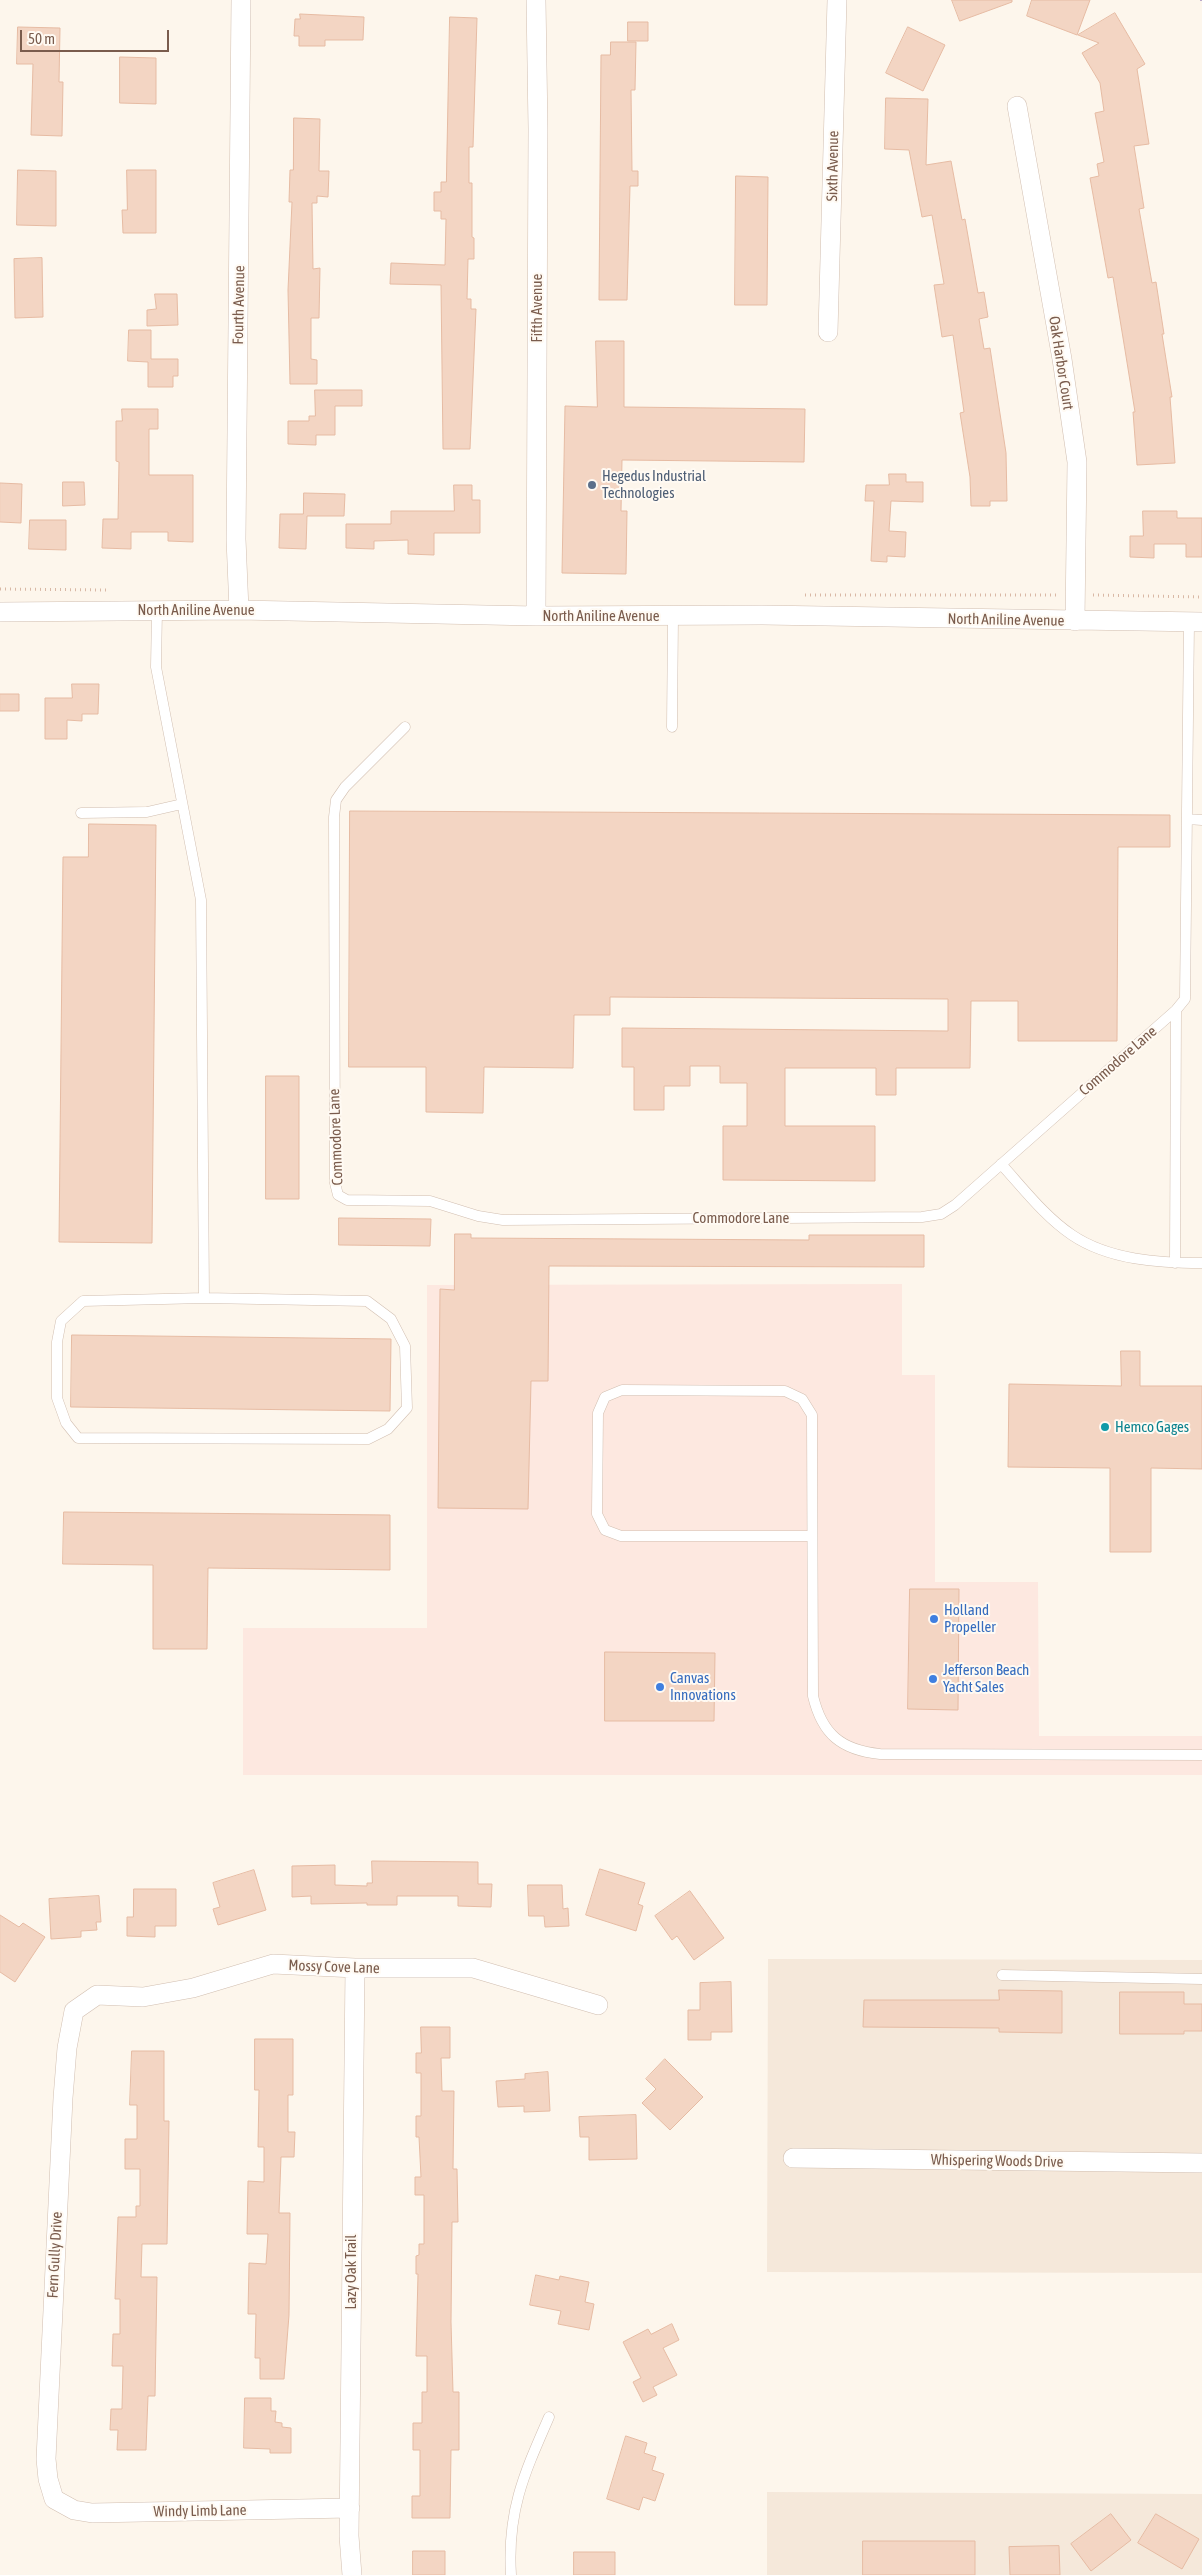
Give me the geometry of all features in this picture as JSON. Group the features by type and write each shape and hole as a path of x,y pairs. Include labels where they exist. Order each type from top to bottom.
{"street":[{"name":"Fourth Avenue","path":"239,610 236,539 241,0"},
{"name":"Fifth Avenue","path":"536,0 538,139 536,616"},
{"name":"Sixth Avenue","path":"828,332 836,0"},
{"name":"Oak Harbor Court","path":"1017,106 1062,359 1077,462 1075,621"},
{"name":"North Aniline Avenue","path":"0,612 239,610 536,616 762,615 1195,622"},
{"name":"Mossy Cove Lane","path":"74,2011 97,1995 143,1997 193,1988 274,1964 355,1968 473,1968 598,2005"},
{"name":"Lazy Oak Trail","path":"352,2575 350,2508 355,1968"},
{"name":"Fern Gully Drive","path":"54,2499 48,2479 46,2459 66,2048 74,2011"},
{"name":"Whispering Woods Drive","path":"793,2158 1202,2163"},
{"name":"Windy Limb Lane","path":"54,2499 74,2510 92,2513 350,2508"}],"lane":[{"path":"157,610 156,667 201,900 204,1298"},
{"path":"672,727 673,616"},
{"name":"Commodore Lane","path":"405,727 345,787 336,800 334,817 335,1174 338,1195 347,1200 430,1201 478,1216 503,1220 922,1217 941,1214 955,1206 1176,1010 1185,999 1187,819 1195,622"},
{"path":"82,813 147,812 182,804"},
{"path":"1187,819 1202,820"},
{"path":"1175,1263 1176,1010"},
{"path":"1001,1164 1055,1222 1072,1236 1118,1254 1160,1263 1202,1263"},
{"path":"204,1298 367,1301 391,1319 405,1346 407,1408 388,1429 368,1439 78,1438 66,1423 57,1398 58,1342 61,1321 82,1301 204,1298"},
{"path":"812,1536 621,1536 605,1530 597,1514 598,1413 605,1397 622,1390 785,1391 802,1400 812,1415 812,1536 812,1696 823,1724 841,1744 866,1753 880,1754 1202,1755"},
{"path":"1002,1975 1202,1979"},
{"path":"511,2575 512,2525 521,2482 549,2417"}],"path":[{"path":"802,595 1202,597"}],"shaded area":[{"path":"902,1284 902,1375 935,1375 935,1582 1038,1582 1039,1736 1202,1736 1202,1775 243,1775 243,1628 427,1628 427,1285"},
{"path":"768,1959 1202,1960 1202,2273 767,2272"},
{"path":"767,2492 1202,2494 1202,2575 767,2575"}],"building":[{"path":"952,0 1012,0 1012,2 960,21"},
{"path":"1032,0 1090,0 1077,35 1027,16"},
{"path":"1115,13 1145,64 1137,69 1149,144 1134,146 1144,208 1139,209 1152,283 1156,282 1164,334 1162,334 1172,397 1170,397 1175,463 1137,465 1133,412 1135,412 1125,350 1113,277 1108,278 1090,178 1099,176 1097,164 1104,162 1095,113 1104,111 1100,83 1082,53 1099,43 1078,35"},
{"path":"300,14 364,17 363,40 325,40 325,46 299,46 299,36 294,36 295,19 300,19"},
{"path":"450,17 477,18 473,147 469,147 469,183 472,183 474,259 468,259 467,299 471,299 471,309 476,309 470,449 443,449 441,285 390,284 391,263 445,265 446,219 441,219 441,211 434,211 434,192 441,192 441,182 446,182"},
{"path":"628,22 648,22 648,41 628,41"},
{"path":"18,27 60,28 59,82 63,82 62,136 31,135 33,64 17,64"},
{"path":"908,27 945,45 923,91 886,73"},
{"path":"611,42 636,42 635,90 631,90 632,171 638,171 638,186 630,186 627,300 599,300 601,55 610,55"},
{"path":"120,57 156,58 156,104 120,103"},
{"path":"886,98 928,99 926,165 951,161 962,220 965,219 978,293 984,292 988,317 979,319 984,349 990,348 1006,453 1007,501 990,501 990,506 971,506 970,477 960,413 964,412 953,335 942,337 934,285 944,284 932,215 922,217 909,150 885,149"},
{"path":"294,118 320,119 319,171 329,171 328,197 317,196 317,203 312,203 313,269 320,268 319,318 311,318 311,359 317,360 317,384 290,384 288,290 292,202 289,202 290,170 293,170"},
{"path":"18,170 56,171 56,226 17,225"},
{"path":"127,170 156,170 156,233 123,233 122,210 127,210"},
{"path":"736,176 768,177 767,305 735,305"},
{"path":"42,258 43,317 15,318 14,259"},
{"path":"155,294 177,294 178,325 147,326 147,310 156,309"},
{"path":"129,330 151,330 151,359 178,359 178,376 173,376 173,387 148,387 148,362 128,361"},
{"path":"596,341 624,341 624,407 805,409 804,462 622,460 621,511 627,511 626,574 562,573 565,406 597,407"},
{"path":"315,390 362,390 362,406 335,406 335,435 316,435 316,445 288,444 288,421 309,421 309,416 315,416"},
{"path":"122,409 158,409 158,429 149,429 149,475 193,475 193,542 168,541 168,532 131,532 131,549 102,548 103,519 118,519 119,462 116,461 116,421 122,421"},
{"path":"889,474 906,474 906,482 923,482 923,502 891,501 889,531 906,532 905,557 887,556 887,562 871,561 874,501 865,501 866,485 889,485"},
{"path":"63,482 84,482 85,505 63,506"},
{"path":"0,483 22,484 21,523 0,522"},
{"path":"454,485 472,485 472,500 480,500 480,533 434,533 434,555 408,554 408,540 374,541 374,549 346,548 346,524 391,524 391,511 454,511"},
{"path":"304,493 345,494 344,516 307,516 306,549 279,548 280,514 303,514"},
{"path":"1143,511 1177,511 1177,518 1202,518 1202,557 1186,557 1186,544 1154,544 1154,558 1130,557 1130,536 1143,536"},
{"path":"30,520 66,520 66,550 29,549"},
{"path":"72,684 99,684 98,714 82,714 82,721 67,720 67,739 45,739 45,698 72,698"},
{"path":"0,694 19,694 19,711 0,711"},
{"path":"350,811 1170,815 1170,847 1118,847 1117,1041 1018,1041 1018,1001 971,1001 970,1068 896,1068 896,1095 876,1095 876,1068 785,1068 785,1126 875,1126 875,1181 723,1180 723,1126 747,1126 747,1083 720,1083 720,1066 690,1066 690,1086 664,1086 664,1110 634,1110 634,1067 622,1067 622,1028 948,1031 948,999 610,997 610,1015 574,1015 573,1068 484,1067 483,1113 426,1112 426,1067 349,1067"},
{"path":"89,824 156,825 152,1243 59,1242 63,857 88,857"},
{"path":"266,1076 299,1076 299,1199 266,1199"},
{"path":"339,1218 431,1219 430,1246 339,1245"},
{"path":"455,1234 471,1234 471,1238 809,1240 809,1235 924,1235 924,1267 549,1266 548,1381 531,1381 528,1509 438,1508 440,1289 454,1290"},
{"path":"72,1335 391,1339 390,1411 71,1407"},
{"name":"Hemco Gages","path":"1121,1351 1140,1351 1140,1386 1202,1386 1202,1469 1151,1468 1151,1552 1110,1552 1110,1468 1008,1467 1009,1384 1121,1386"},
{"path":"64,1512 390,1515 390,1570 208,1568 207,1649 153,1649 153,1565 63,1564"},
{"path":"910,1589 959,1589 958,1710 908,1709"},
{"name":"Canvas Innovations","path":"605,1652 715,1653 714,1721 605,1721"},
{"path":"372,1861 478,1862 478,1884 492,1884 491,1907 458,1906 458,1896 397,1896 397,1905 367,1905 367,1903 311,1904 311,1896 292,1897 292,1866 335,1865 335,1885 367,1886 367,1883 372,1883"},
{"path":"600,1869 645,1883 638,1904 643,1906 636,1931 586,1915"},
{"path":"254,1870 266,1910 218,1925 213,1909 220,1907 213,1883"},
{"path":"528,1885 562,1885 563,1909 568,1908 569,1926 545,1927 544,1916 529,1916"},
{"path":"134,1889 176,1889 176,1926 155,1926 155,1937 127,1936 127,1917 133,1917"},
{"path":"690,1891 724,1938 694,1960 677,1936 672,1940 655,1916"},
{"path":"99,1896 101,1922 96,1922 97,1930 81,1931 81,1937 51,1939 49,1899"},
{"path":"0,1915 19,1927 23,1923 45,1937 15,1982 0,1972"},
{"path":"731,1982 732,2032 711,2032 711,2040 688,2040 688,2010 700,2010 700,1983"},
{"path":"999,1990 1062,1991 1062,2033 999,2032 999,2028 863,2027 864,2000 999,2000"},
{"path":"1120,1992 1184,1992 1184,2004 1202,2004 1202,2031 1184,2031 1184,2034 1120,2034"},
{"path":"421,2027 450,2027 450,2058 441,2058 442,2091 454,2091 453,2169 457,2169 458,2222 452,2222 451,2322 453,2392 459,2392 459,2450 451,2450 450,2518 412,2518 412,2496 420,2496 420,2450 413,2450 413,2423 422,2423 422,2392 427,2392 427,2356 416,2356 418,2274 416,2274 416,2256 419,2255 419,2244 424,2244 424,2195 415,2195 415,2177 421,2177 419,2137 416,2137 416,2116 421,2116 421,2073 416,2073 416,2053 421,2053"},
{"path":"255,2039 293,2039 293,2095 288,2095 288,2132 295,2132 294,2157 281,2157 279,2213 290,2213 289,2315 284,2379 260,2379 260,2358 255,2358 256,2314 248,2314 249,2263 266,2264 268,2234 247,2234 248,2181 264,2182 264,2147 258,2147 259,2090 255,2090"},
{"path":"132,2051 164,2051 164,2121 169,2121 167,2244 142,2244 141,2277 157,2277 155,2396 148,2396 146,2450 117,2450 118,2430 110,2430 111,2409 122,2409 123,2366 112,2366 113,2334 120,2334 120,2299 115,2299 118,2217 136,2217 136,2206 140,2206 140,2169 125,2169 125,2139 137,2139 137,2105 130,2105"},
{"path":"665,2059 703,2097 670,2130 642,2103 656,2089 646,2079"},
{"path":"548,2072 550,2111 524,2112 524,2106 498,2107 496,2081 525,2079 525,2074"},
{"path":"636,2115 637,2159 589,2160 589,2137 580,2137 579,2117"},
{"path":"536,2275 559,2280 560,2276 589,2282 585,2302 594,2304 589,2330 558,2324 561,2311 530,2305"},
{"path":"672,2324 679,2340 663,2348 677,2375 653,2387 657,2395 643,2402 633,2382 641,2378 623,2342 648,2329 651,2334"},
{"path":"245,2398 271,2398 271,2411 276,2411 275,2422 282,2423 282,2427 291,2428 291,2453 270,2453 270,2449 244,2448"},
{"path":"626,2436 647,2443 644,2453 656,2457 652,2470 664,2474 655,2501 643,2497 639,2510 607,2499"},
{"path":"1111,2514 1131,2540 1091,2571 1071,2544"},
{"path":"1156,2514 1199,2539 1182,2569 1138,2543"},
{"path":"863,2541 975,2541 975,2575 863,2575"},
{"path":"1059,2546 1060,2575 1010,2575 1009,2547"},
{"path":"413,2551 445,2551 445,2575 413,2575"},
{"path":"574,2552 615,2552 615,2575 574,2575"}],"place":[{"name":"Hegedus Industrial Technologies","path":"592,485"},
{"name":"Hemco Gages","path":"1105,1427"},
{"name":"Holland Propeller","path":"934,1619"},
{"name":"Jefferson Beach Yacht Sales","path":"933,1679"},
{"name":"Canvas Innovations","path":"660,1687"}]}
